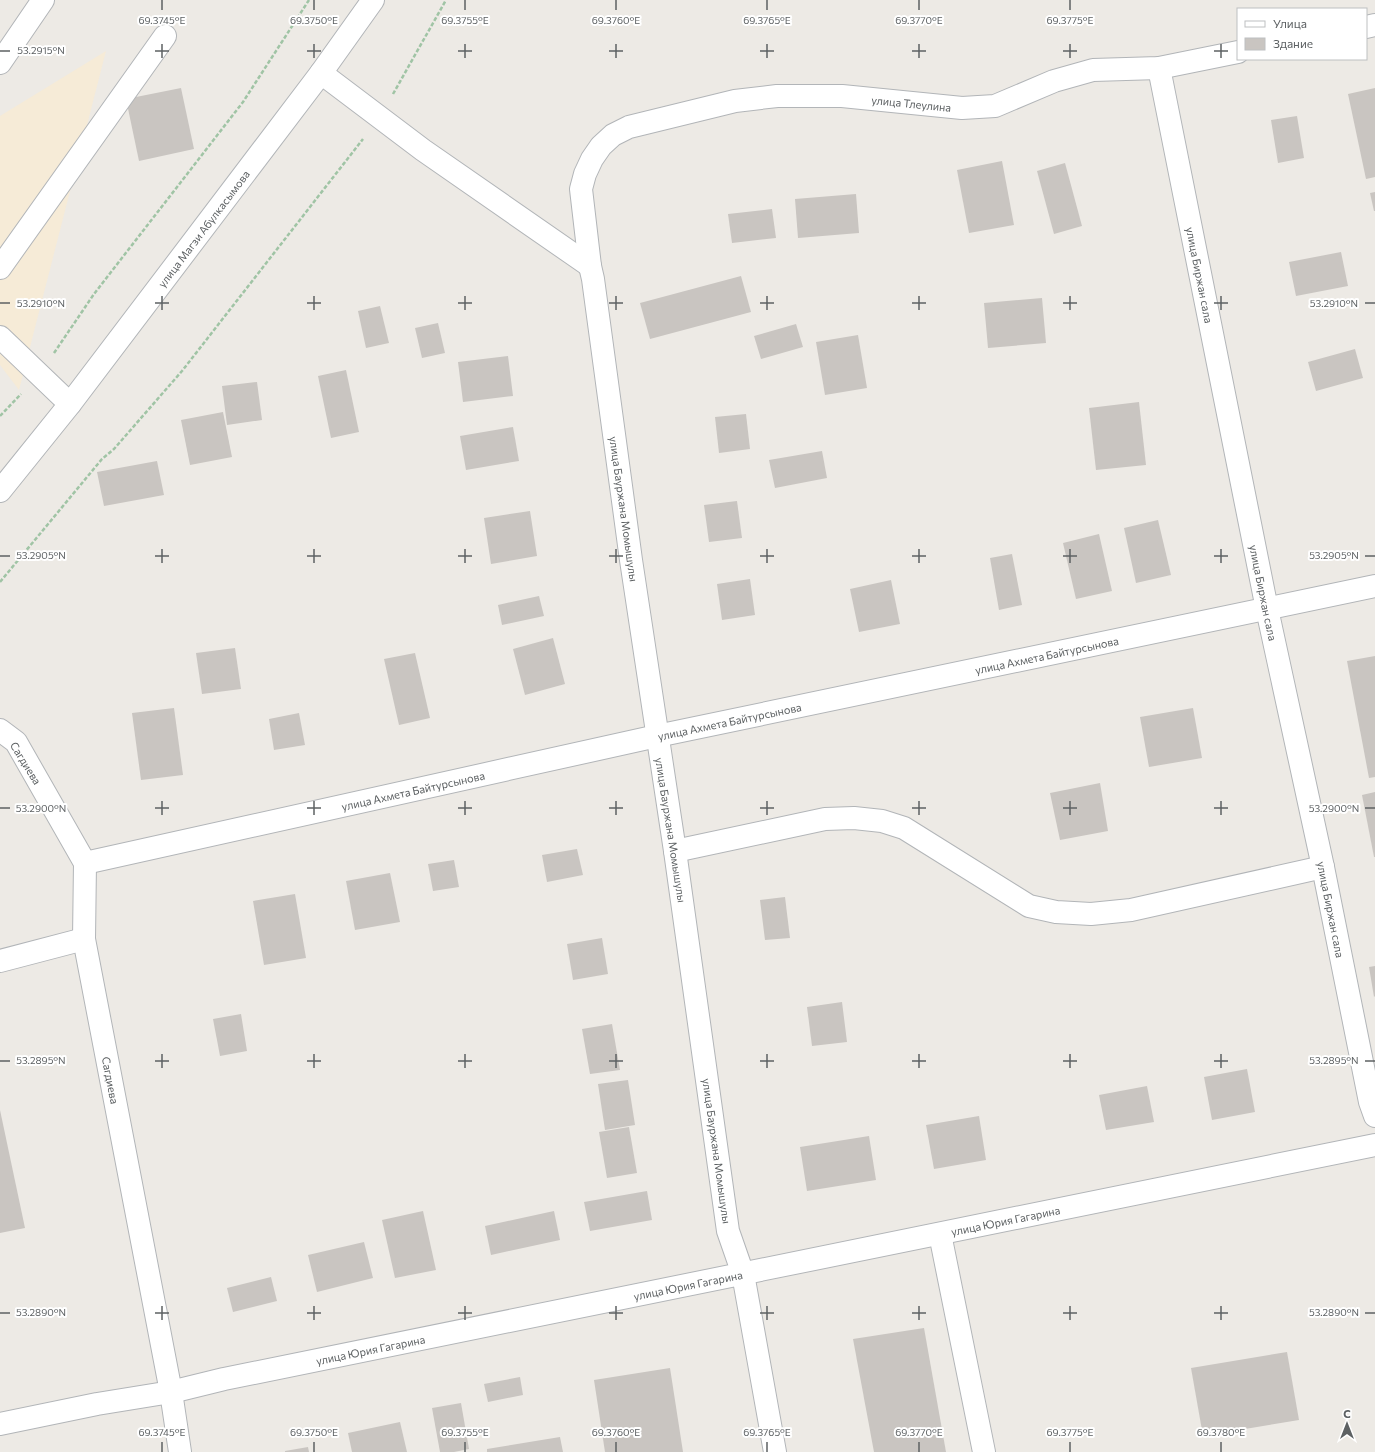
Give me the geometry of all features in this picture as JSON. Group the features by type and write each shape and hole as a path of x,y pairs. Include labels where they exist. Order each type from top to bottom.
{"street":[{"path":"0,63 43,0"},
{"name":"улица Магзи Абулкасымова","path":"0,491 70,404 321,73 373,0"},
{"path":"0,268 164,36"},
{"name":"улица Тлеулина","path":"592,159 601,146 613,135 629,127 735,101 777,96 842,96 962,108 994,106 1054,81 1093,70 1159,68 1237,52"},
{"name":"улица Биржан сала","path":"1159,68 1267,609 1323,867 1370,1102 1375,1116"},
{"path":"321,73 423,150 590,266"},
{"name":"улица Бауржана Момышулы","path":"592,159 585,174 581,189 590,266 631,560 675,851 728,1231 743,1274 774,1452"},
{"path":"0,338 70,404"},
{"name":"улица Ахмета Байтурсынова","path":"85,863 657,736 1375,586"},
{"name":"Сагдиева","path":"0,730 16,742 85,863 84,939 171,1392 180,1452"},
{"path":"675,851 824,819 854,818 882,821 904,828 1029,906 1056,912 1091,914 1131,910 1323,867"},
{"path":"0,961 84,939"},
{"name":"улица Юрия Гагарина","path":"0,1424 97,1404 171,1392 232,1378 1375,1145"},
{"path":"940,1234 984,1452"}],"path":[{"path":"0,416 39,374 94,294 244,102 309,0"},
{"path":"0,582 102,459 114,449 182,371 380,117 446,0"}],"sand":[{"path":"106,51 19,390 0,365 0,116"}],"building":[{"path":"181,88 194,149 139,161 126,99"},
{"path":"1375,88 1375,177 1366,179 1348,94"},
{"path":"1297,116 1304,158 1278,163 1271,120"},
{"path":"1002,161 1014,225 969,233 957,170"},
{"path":"1065,163 1082,226 1054,234 1037,171"},
{"path":"1375,192 1375,211 1374,211 1370,193"},
{"path":"856,194 859,233 798,238 795,199"},
{"path":"772,209 776,238 732,243 728,214"},
{"path":"1341,252 1348,286 1296,296 1289,262"},
{"path":"741,276 751,312 650,339 640,303"},
{"path":"1042,298 1046,343 988,348 984,303"},
{"path":"380,306 389,343 366,348 358,311"},
{"path":"438,323 445,353 422,358 415,328"},
{"path":"796,324 803,347 761,359 754,336"},
{"path":"858,335 867,388 825,395 816,342"},
{"path":"1355,349 1363,378 1316,391 1308,362"},
{"path":"508,356 513,396 463,402 458,362"},
{"path":"346,370 359,432 331,438 318,376"},
{"path":"257,382 262,420 227,425 222,386"},
{"path":"1139,402 1146,465 1096,470 1089,408"},
{"path":"223,412 232,457 190,465 181,420"},
{"path":"746,414 750,449 719,453 715,417"},
{"path":"513,427 519,461 466,470 460,436"},
{"path":"822,451 827,478 775,488 769,460"},
{"path":"157,461 164,495 104,506 97,472"},
{"path":"737,501 742,538 709,542 704,505"},
{"path":"530,511 537,556 491,564 484,518"},
{"path":"1158,520 1171,575 1136,583 1124,528"},
{"path":"1099,534 1112,591 1076,599 1063,543"},
{"path":"1012,554 1022,605 999,610 990,558"},
{"path":"750,579 755,615 722,620 717,584"},
{"path":"891,580 900,624 859,632 850,589"},
{"path":"539,596 544,616 502,625 498,605"},
{"path":"553,638 565,684 525,695 513,649"},
{"path":"235,648 241,689 202,694 196,653"},
{"path":"415,653 430,718 399,725 384,659"},
{"path":"1375,656 1375,777 1369,778 1347,661"},
{"path":"174,708 183,775 141,780 132,713"},
{"path":"1193,708 1202,758 1149,767 1140,717"},
{"path":"299,713 305,745 274,750 269,719"},
{"path":"1100,783 1108,831 1060,840 1050,793"},
{"path":"1375,792 1375,857 1374,857 1362,795"},
{"path":"577,849 583,875 547,882 542,855"},
{"path":"454,860 459,887 433,891 428,864"},
{"path":"390,873 400,922 355,930 346,881"},
{"path":"295,894 306,958 264,965 253,901"},
{"path":"785,897 790,938 765,940 760,900"},
{"path":"602,938 608,974 573,980 567,944"},
{"path":"1375,966 1375,996 1374,997 1369,967"},
{"path":"842,1002 847,1042 812,1046 807,1007"},
{"path":"241,1014 247,1051 220,1056 213,1019"},
{"path":"612,1024 620,1070 590,1074 582,1029"},
{"path":"1247,1069 1255,1112 1212,1120 1204,1077"},
{"path":"628,1080 635,1125 605,1130 598,1084"},
{"path":"1147,1086 1154,1122 1106,1130 1099,1095"},
{"path":"0,1110 25,1228 0,1233"},
{"path":"979,1116 986,1160 934,1169 926,1125"},
{"path":"629,1127 637,1173 607,1178 599,1132"},
{"path":"869,1136 876,1180 807,1191 800,1147"},
{"path":"647,1191 652,1220 590,1231 584,1202"},
{"path":"423,1211 436,1270 395,1278 382,1220"},
{"path":"554,1211 560,1240 491,1255 485,1226"},
{"path":"364,1242 373,1278 317,1292 308,1255"},
{"path":"271,1277 277,1301 233,1312 227,1288"},
{"path":"924,1328 946,1452 874,1452 853,1339"},
{"path":"1287,1352 1299,1420 1203,1436 1191,1368"},
{"path":"670,1368 683,1452 605,1452 594,1380"},
{"path":"520,1377 523,1395 488,1402 484,1384"},
{"path":"461,1403 469,1449 454,1452 440,1452 432,1408"},
{"path":"400,1422 407,1452 352,1452 348,1433"},
{"path":"560,1437 563,1452 487,1452 487,1449"},
{"path":"308,1447 309,1452 285,1452 285,1451"}]}
